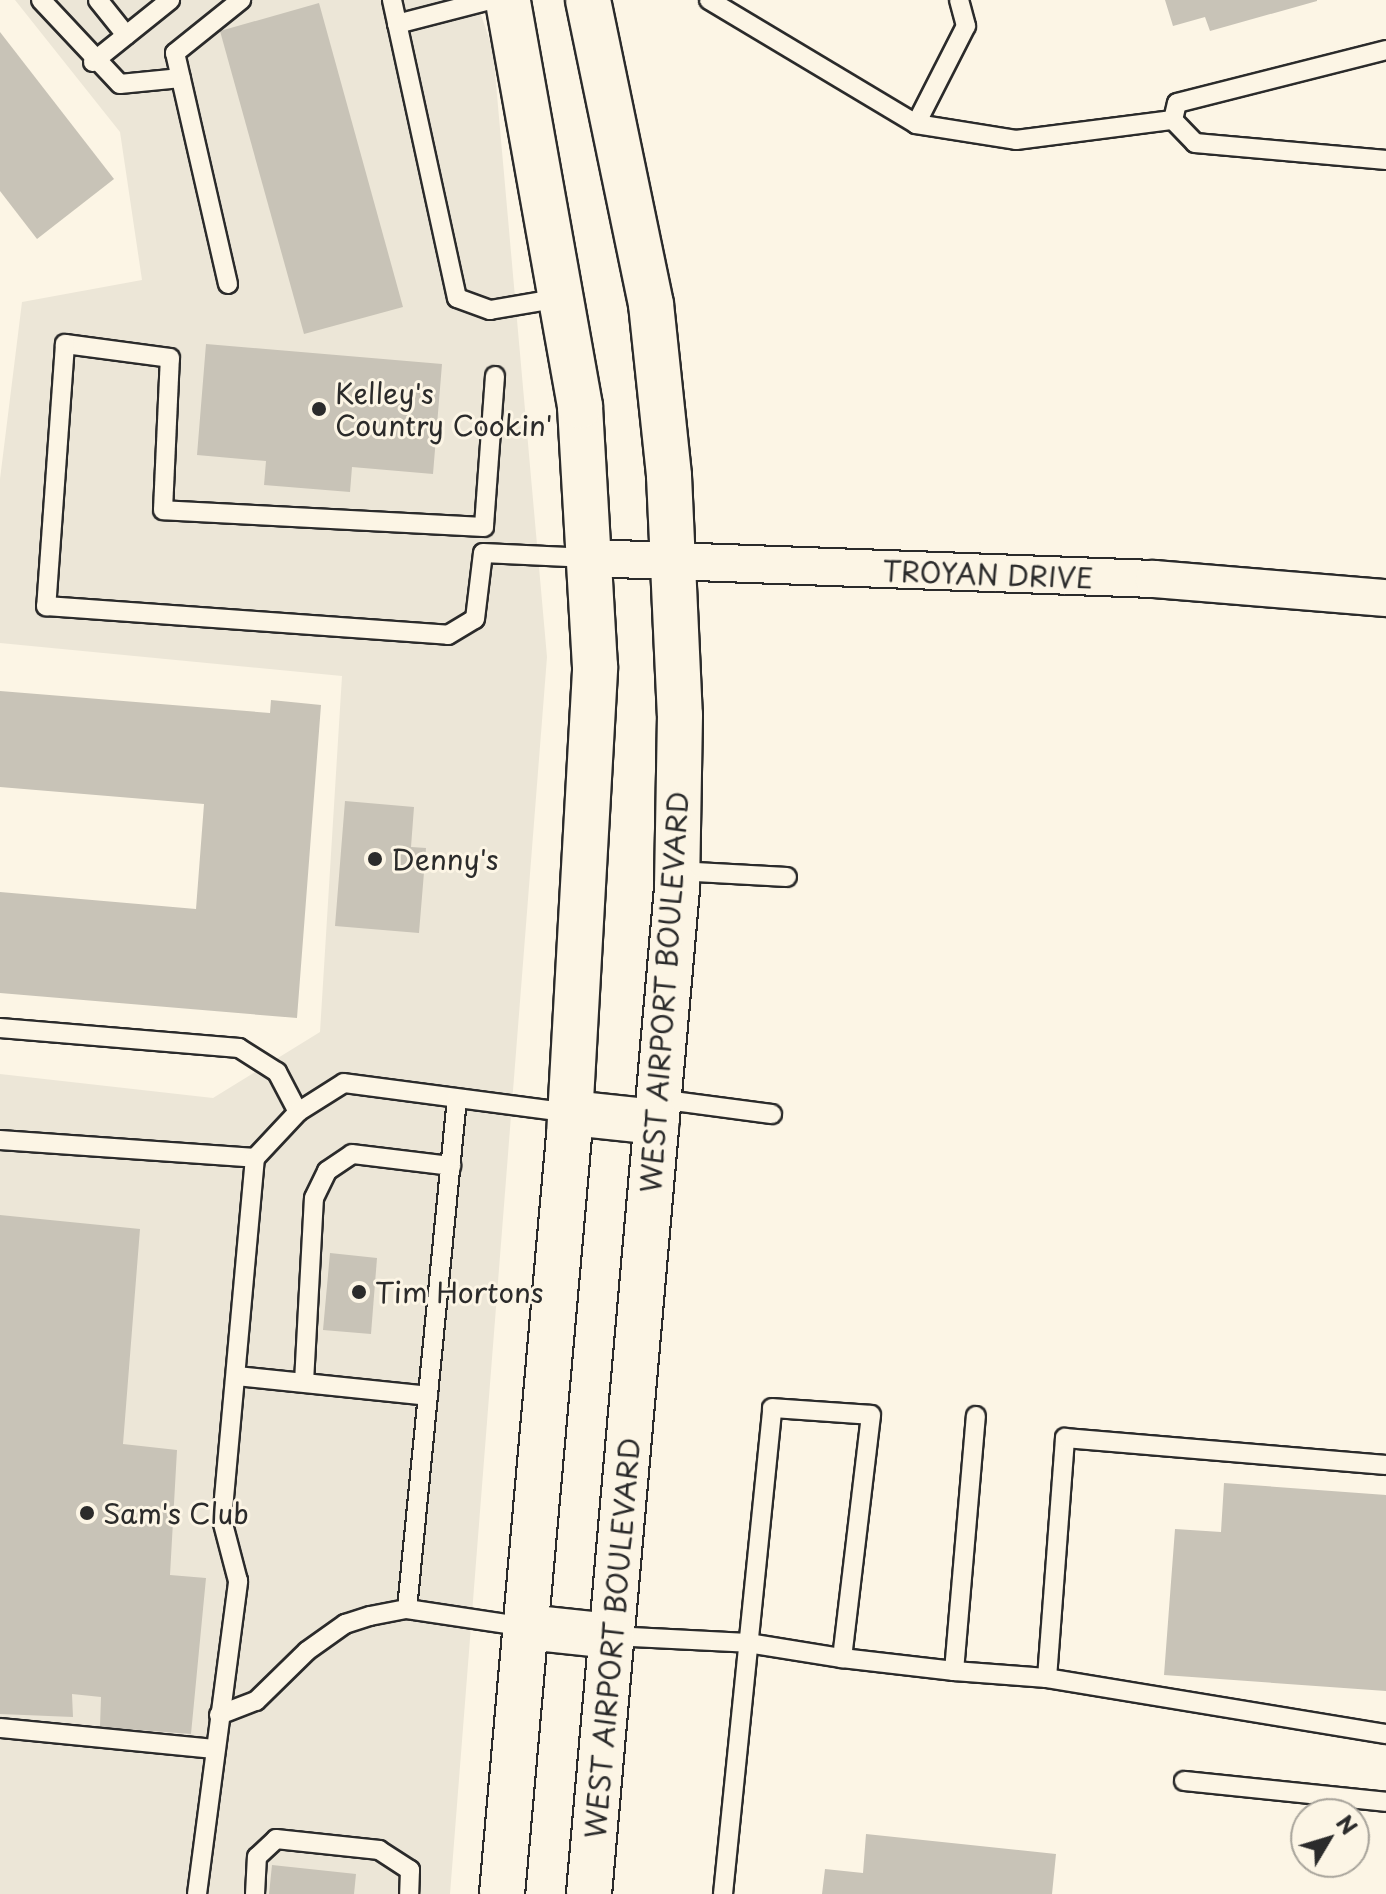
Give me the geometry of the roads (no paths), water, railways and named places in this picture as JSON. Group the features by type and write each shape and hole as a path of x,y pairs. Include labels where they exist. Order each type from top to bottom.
{"main road":[{"path":"502,1894 571,1113 595,667 580,406 508,0"},
{"name":"WEST AIRPORT BOULEVARD","path":"588,0 651,304 674,558 677,871 589,1894"},
{"path":"571,1113 658,1111"},
{"path":"526,1627 612,1636"}],"street":[{"name":"TROYAN DRIVE","path":"589,558 674,558 917,573 1154,579 1386,598"}],"lane":[{"path":"41,0 93,62 120,84 181,78"},
{"path":"98,0 126,35"},
{"path":"93,62 170,0"},
{"path":"228,284 175,53 241,0"},
{"path":"392,0 457,298 490,310 561,298"},
{"path":"397,24 490,0"},
{"path":"709,0 916,124 1016,140 1173,120"},
{"path":"916,124 966,26 959,0"},
{"path":"1173,120 1177,103 1386,50"},
{"path":"1173,120 1195,143 1386,160"},
{"path":"484,527 163,510 170,358 65,344 46,606 448,635 475,619 483,553 495,376"},
{"path":"483,553 589,558"},
{"path":"677,871 787,877"},
{"path":"0,1028 239,1048 277,1072 298,1112"},
{"path":"197,1894 213,1749 238,1581 222,1520 255,1158 298,1112 344,1083 571,1113"},
{"path":"407,1609 457,1098"},
{"path":"658,1111 772,1114"},
{"path":"0,1140 255,1158"},
{"path":"304,1382 314,1198 327,1171 352,1154 451,1166"},
{"path":"236,1376 428,1396"},
{"path":"723,1894 772,1408 871,1415 842,1658"},
{"path":"954,1671 976,1416"},
{"path":"1047,1678 1065,1438 1386,1465"},
{"path":"219,1715 256,1701 345,1624 407,1609 526,1627"},
{"path":"612,1636 748,1643 842,1658 1047,1678 1386,1734"},
{"path":"0,1728 213,1749"},
{"path":"1184,1781 1386,1802"},
{"path":"255,1894 257,1857 276,1839 379,1850 410,1870 409,1894"}],"place":[{"name":"Kelley's Country Cookin'","path":"319,409"},
{"name":"Denny's","path":"375,859"},
{"name":"Tim Hortons","path":"359,1292"},
{"name":"Sam's Club","path":"87,1513"}]}
